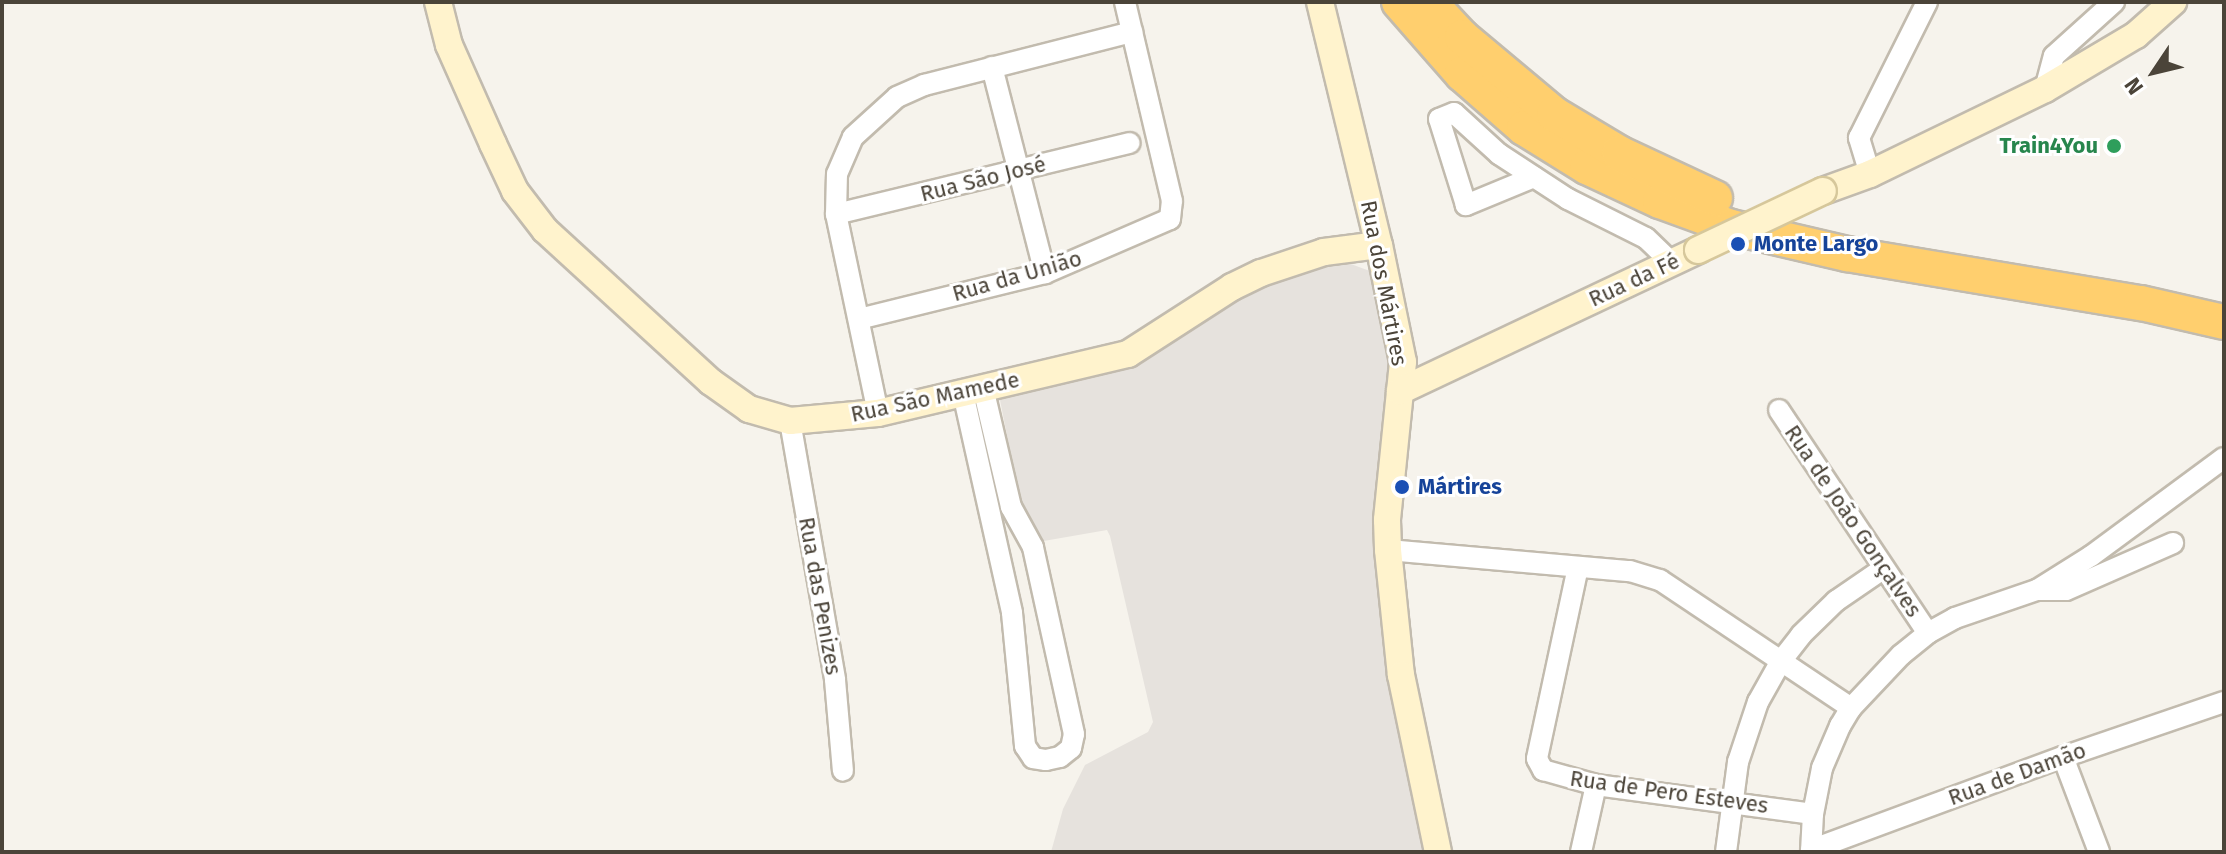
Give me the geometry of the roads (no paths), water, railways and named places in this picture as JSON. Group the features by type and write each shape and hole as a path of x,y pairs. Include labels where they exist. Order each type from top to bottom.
{"highway":[{"path":"1399,2 1462,74 1524,128 1587,167 1660,201 1731,227 1847,254 2141,303 2224,322"},
{"path":"1429,2 1462,37 1554,114 1619,153 1709,196 1819,229 2213,297"}],"street":[{"name":"Rua São Mamede","path":"438,2 449,45 498,156 515,191 545,230 711,382 749,409 790,421 878,413 1128,354 1232,287 1261,273 1324,252 1379,245"},
{"path":"878,413 836,214 837,174 853,137 897,97 924,85 1132,32 1125,2"},
{"name":"Rua dos Mártires","path":"1320,2 1379,245 1403,362 1387,520 1388,550 1401,675 1438,852"},
{"path":"1870,174 1861,155 1859,138 1927,2"},
{"path":"2045,89 2054,56 2114,2"},
{"name":"Rua da Fé","path":"1400,391 1823,191 1870,174 2045,89 2136,35 2173,2"},
{"name":"Rua da União","path":"859,319 1045,273 1170,219 1172,201 1132,32"},
{"path":"992,67 1045,273"},
{"path":"1534,177 1466,205 1439,119 1454,113 1499,154 1568,199 1646,238 1672,263"},
{"name":"Rua São José","path":"836,214 1130,143"},
{"path":"973,391 1011,507 1033,547 1074,734 1071,748 1060,757 1046,760 1033,758 1025,746 1012,613 973,391"},
{"name":"Rua de João Gonçalves","path":"1779,410 1928,633"},
{"name":"Rua das Penizes","path":"790,421 835,680 843,771"},
{"path":"1811,851 1813,814 1822,768 1851,708 1901,655 1928,633 1988,605 2037,590 2091,556 2224,458"},
{"path":"2037,590 2066,590 2173,543"},
{"path":"1388,550 1630,571 1660,580 1851,708"},
{"name":"Rua de Pero Esteves","path":"1578,567 1537,759 1543,770 1596,785 1813,814"},
{"path":"1726,852 1732,802 1758,702 1781,661 1801,635 1836,601 1884,568"},
{"name":"Rua de Damão","path":"1811,851 2063,757 2224,702"},
{"path":"2063,757 2099,852"},
{"path":"1581,852 1596,785"}],"place":[{"name":"Train4You","path":"2114,146"},
{"name":"Monte Largo","path":"1738,244"},
{"name":"Mártires","path":"1402,487"}]}
